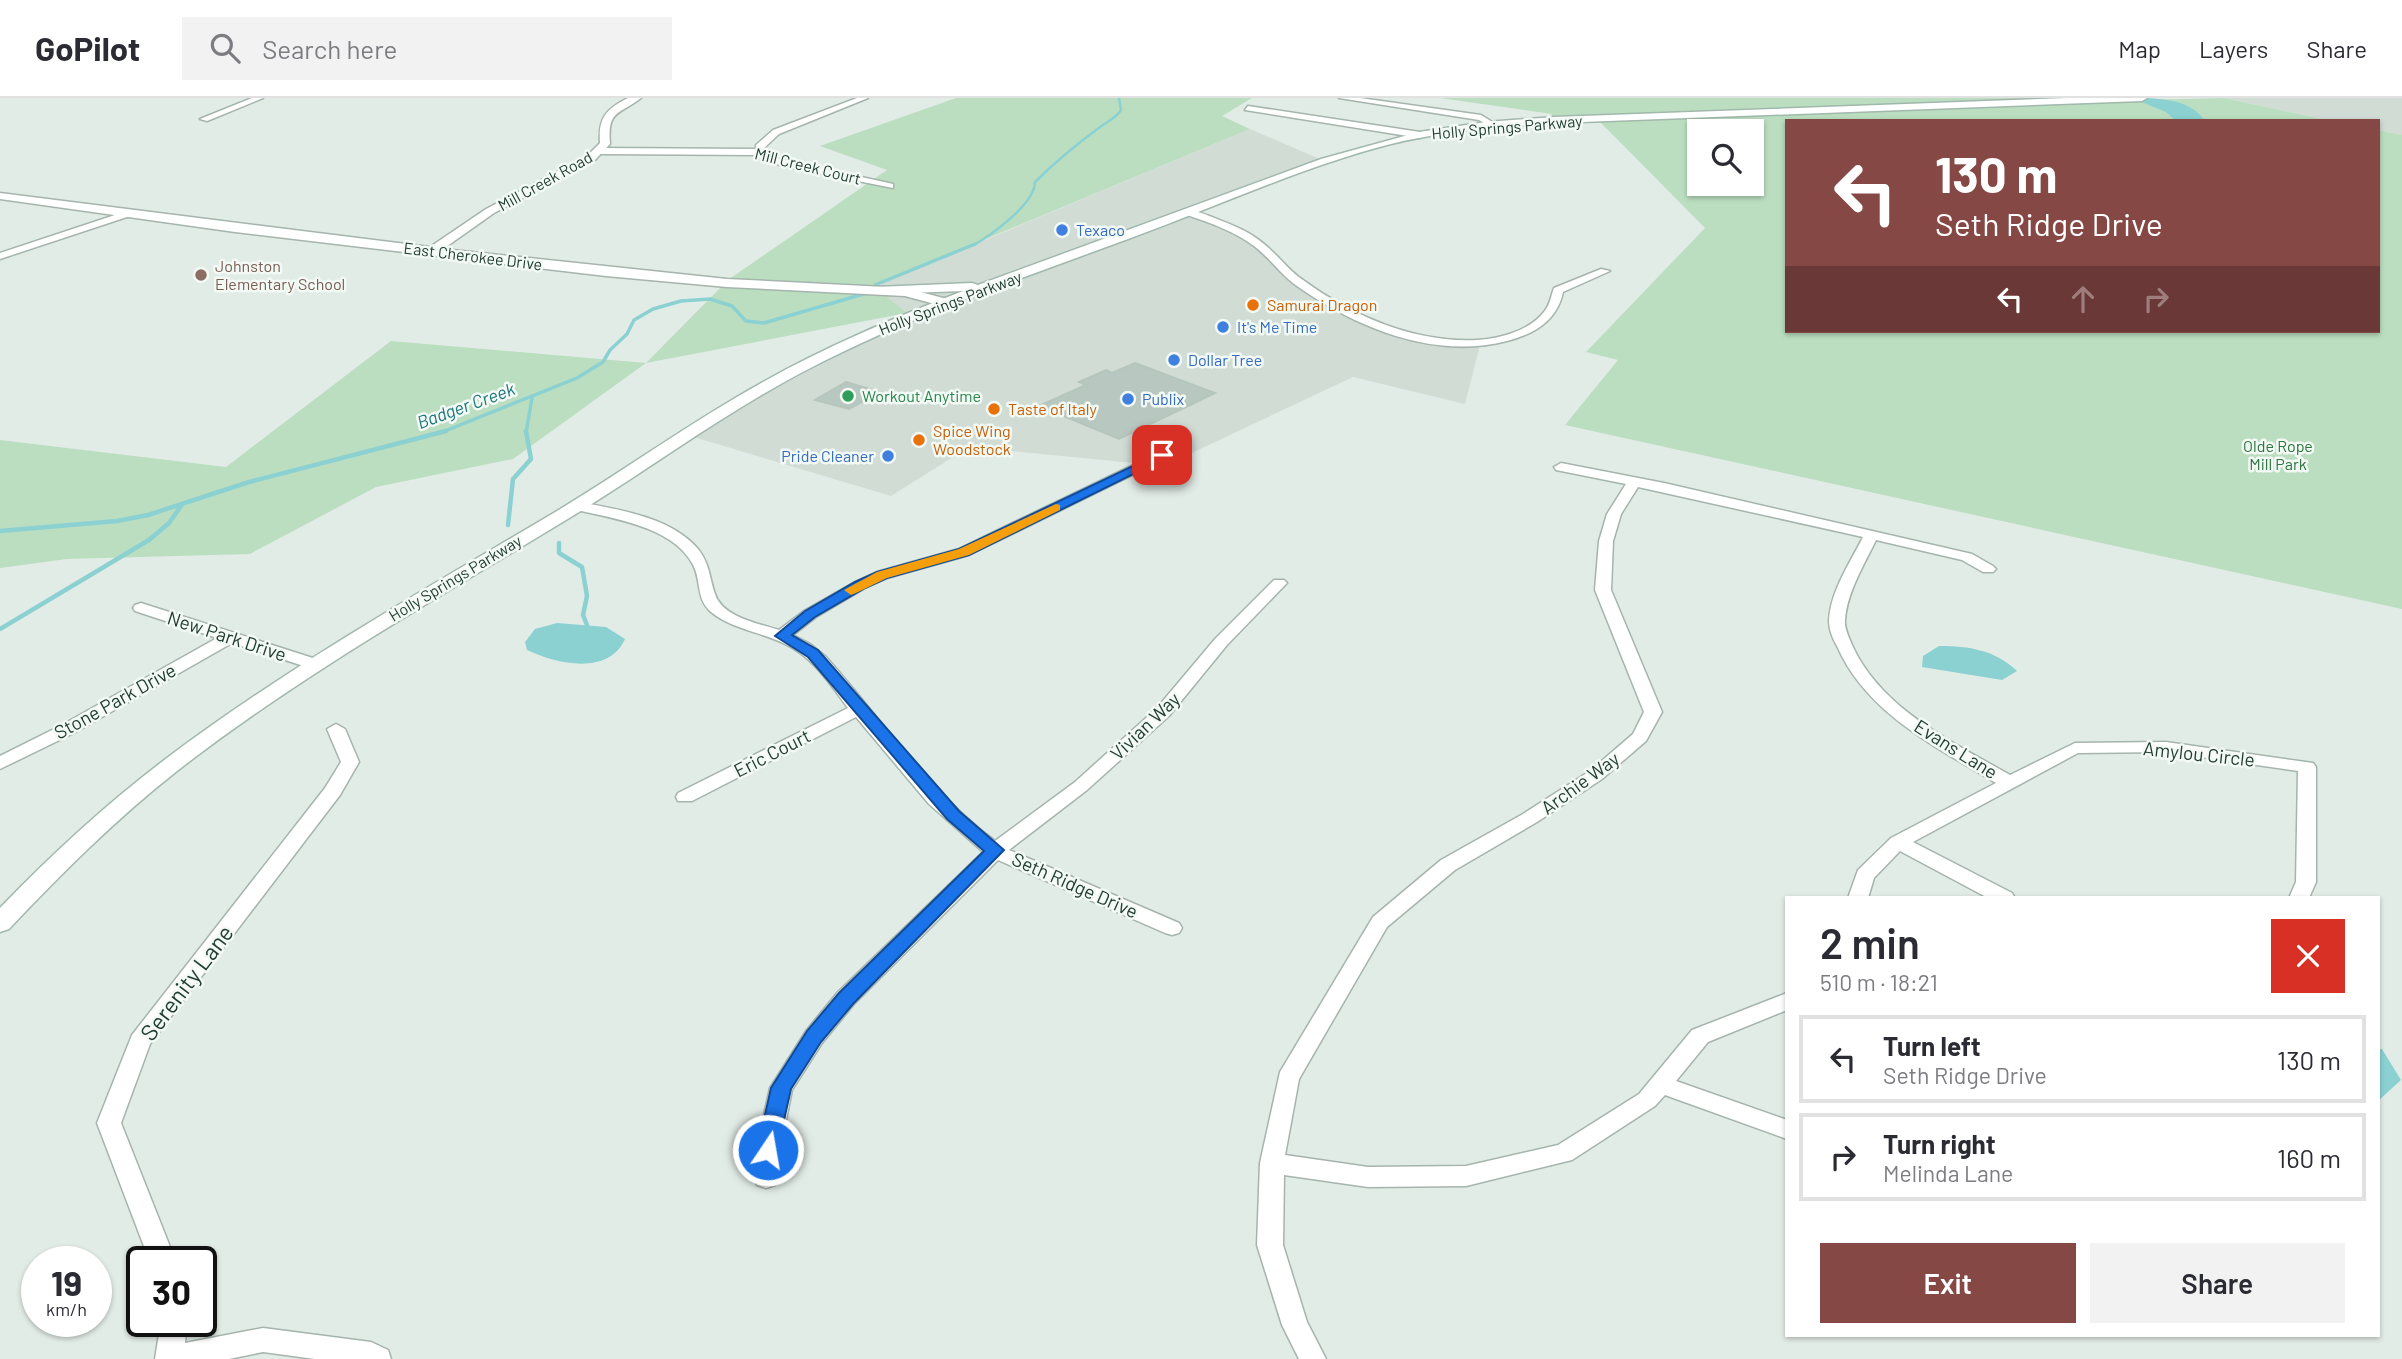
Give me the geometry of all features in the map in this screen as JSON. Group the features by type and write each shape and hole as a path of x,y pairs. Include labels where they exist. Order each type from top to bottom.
{"main road":[{"name":"Mill Creek Road","path":"431,252 490,211 577,167 600,151 605,144 602,125 605,118 612,110 636,98"},
{"name":"Holly Springs Parkway","path":"0,923 61,859 132,796 250,706 313,664 578,506 736,404 796,370 946,303 1355,152 1420,135 1493,125 2142,98"},
{"name":"East Cherokee Drive","path":"0,197 431,252 671,279 881,290 917,294 946,303"},
{"path":"881,290 995,285"},
{"path":"881,290 906,302 905,314 894,324"}],"street":[{"path":"204,119 259,98"},
{"path":"761,152 760,147 764,140 776,132 864,98"},
{"path":"1343,98 1481,118 1493,125"},
{"path":"1248,108 1420,135"},
{"name":"Mill Creek Court","path":"600,151 761,152 773,160 787,164 890,186"},
{"path":"1190,213 1247,237 1298,282 1338,305 1379,326 1435,341 1487,344 1533,329 1545,321 1557,299 1558,290 1605,271"},
{"path":"0,256 127,214"},
{"path":"782,636 810,614 860,585 882,575 964,552 1162,455"},
{"path":"1561,467 1664,487 1967,557 1988,569"},
{"name":"Archie Way","path":"1313,1359 1295,1325 1270,1245 1272,1163 1288,1078 1380,922 1448,865 1530,818 1596,775 1640,737 1653,712 1602,590 1606,541 1614,514 1634,482"},
{"name":"Seth Ridge Drive","path":"578,506 634,519 680,542 700,562 706,595 711,603 734,619 782,636 813,653 859,709 976,838 995,850 1172,928"},
{"name":"Evans Lane","path":"1871,536 1844,591 1836,622 1846,654 1870,687 1921,730 2010,782"},
{"name":"Vivian Way","path":"766,1178 768,1150 781,1088 814,1037 846,998 995,850 1081,786 1163,712 1221,642 1279,583"},
{"name":"New Park Drive","path":"141,608 313,664"},
{"name":"Stone Park Drive","path":"0,763 68,729 230,637"},
{"name":"Eric Court","path":"685,797 859,709"},
{"name":"Serenity Lane","path":"157,1246 109,1122 140,1041 333,791 350,762 336,729"},
{"name":"Amylou Circle","path":"1859,896 1865,875 1898,842 2075,748 2166,747 2307,767 2306,882 2300,896"},
{"path":"1898,842 2001,896"},
{"path":"1272,1163 1368,1177 1466,1176 1564,1153 1647,1100 1700,1036 1785,1002"},
{"path":"1660,1084 1785,1129"},
{"path":"172,1337 170,1359 263,1340 371,1354 379,1359"}],"shaded area":[{"path":"2224,98 2402,98 2402,135 2380,130 2380,119 2323,119"},
{"path":"1250,129 1322,160 1190,210 1217,221 1332,304 1404,336 1480,345 1465,404 1353,377 1164,466 969,447 891,496 687,435 911,317 873,287"}],"green space":[{"path":"956,98 1252,98 1222,116 1250,129 873,286 907,313 646,363 728,280 887,170 820,146"},
{"name":"Olde Rope Mill Park","path":"1440,98 2094,98 2102,101 2224,98 2323,119 1785,119 1785,333 2380,333 2380,130 2402,135 2402,609 1565,425 1618,360 1586,352 1705,228 1599,121 1550,120 1552,114"},
{"path":"391,341 646,363 513,459 376,487 250,554 67,559 0,568 0,440 226,467"}],"water":[{"path":"2132,98 2172,101 2191,108 2204,119 2174,119 2166,112"},
{"path":"557,623 606,627 625,639 617,651 607,658 581,664 552,659 527,650 525,642 535,629"},
{"path":"1939,646 1961,647 1991,654 2017,671 2002,680 1922,667 1923,656"},
{"path":"2380,1049 2382,1049 2401,1080 2380,1099"}],"building":[{"name":"Publix","path":"1135,363 1215,393 1119,439 1039,406 1086,385 1079,382 1106,370 1112,373"},
{"name":"Workout Anytime","path":"846,382 880,392 849,409 815,400"}],"waterway":[{"name":"Badger Creek","path":"972,246 1020,209 1028,200 1035,182 1050,167 1116,116 1121,110 1119,98"},
{"name":"Badger Creek","path":"875,285 975,244"},
{"name":"Badger Creek","path":"443,432 577,378 603,362 610,350 627,334 634,320 653,309 681,301 710,299 732,306 746,321 764,323 867,293"},
{"path":"526,432 532,398"},
{"name":"Badger Creek","path":"0,531 117,521 148,515 249,482 443,432"},
{"path":"508,525 513,479 531,459 526,432"},
{"path":"0,629 149,540 169,523 181,506"},
{"path":"559,543 559,553 582,567 587,596 583,615 587,625"}],"slow traffic":[{"path":"851,590 882,575 964,552 1056,507"}],"place":[{"name":"Texaco","path":"1062,230"},
{"name":"Johnston Elementary School","path":"201,275"},
{"name":"Samurai Dragon","path":"1253,305"},
{"name":"It's Me Time","path":"1223,327"},
{"name":"Dollar Tree","path":"1174,360"},
{"name":"Workout Anytime","path":"848,396"},
{"name":"Publix","path":"1128,399"},
{"name":"Taste of Italy","path":"994,409"},
{"name":"Spice Wing Woodstock","path":"919,440"},
{"name":"Pride Cleaner","path":"888,456"}],"route":[{"path":"768,1150 781,1088 814,1037 846,998 995,850 976,838 904,762 813,653 782,636 810,614 860,585 882,575 964,552 1162,455"}]}
